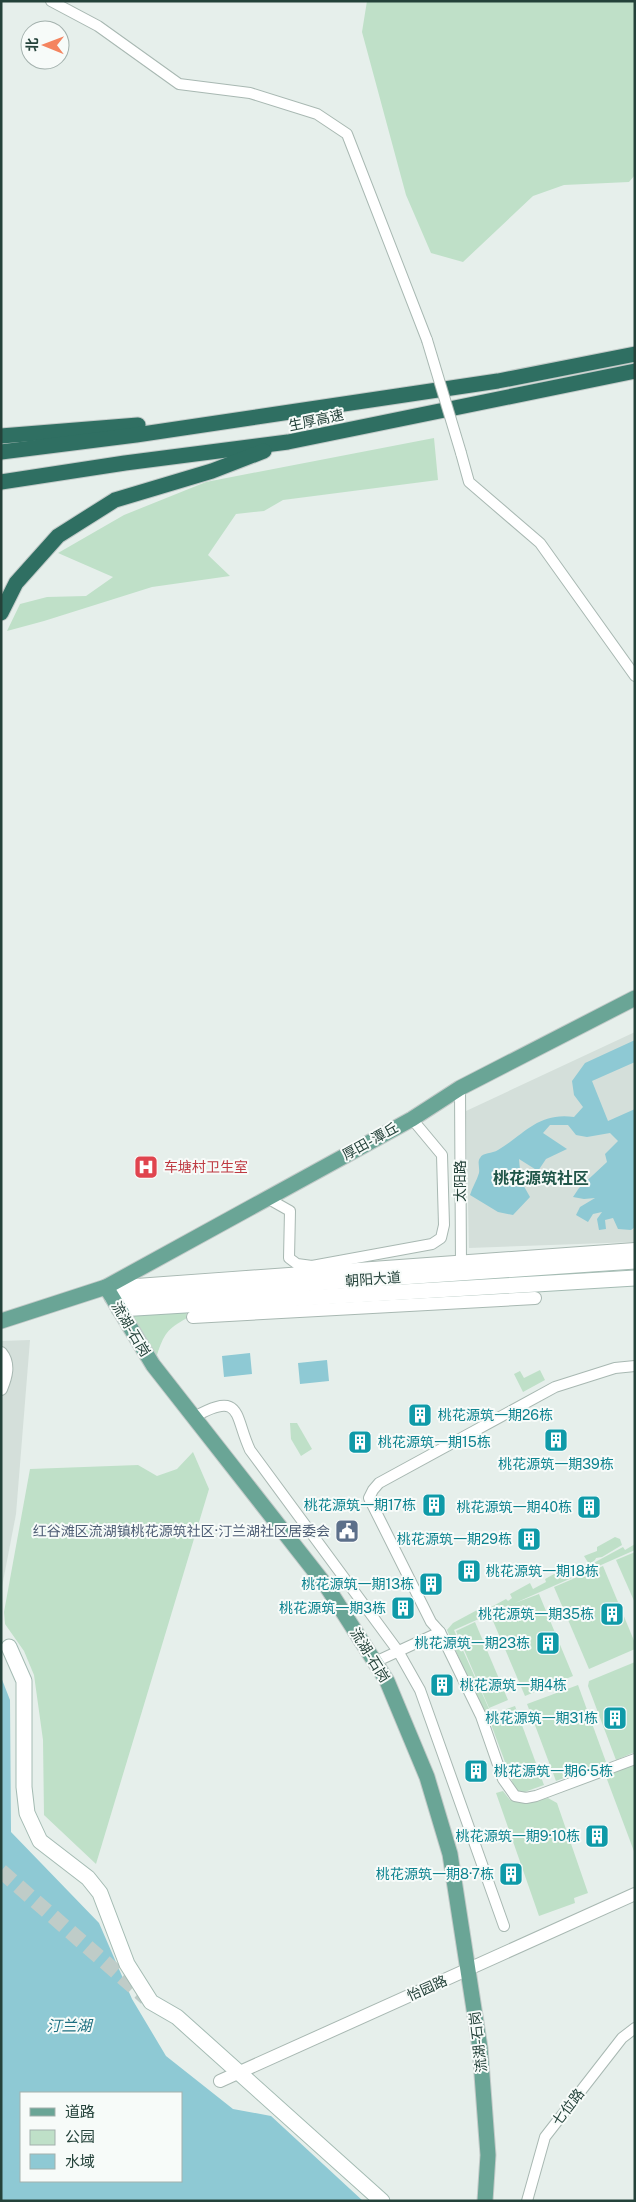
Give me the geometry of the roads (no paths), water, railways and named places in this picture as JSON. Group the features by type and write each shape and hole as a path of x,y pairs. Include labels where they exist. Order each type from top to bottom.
{"highway":[{"name":"生厚高速","path":"1,452 498,381 635,354"},
{"name":"生厚高速","path":"1,482 288,442 635,371"},
{"path":"1,436 284,413"},
{"path":"1,613 16,583 58,536 115,500 212,471 288,442"}],"main road":[{"name":"厚田-潭丘","path":"112,1297 267,1198 412,1119 460,1088 635,998"},
{"name":"朝阳大道","path":"112,1297 367,1268 635,1261"},
{"name":"朝阳大道","path":"112,1297 635,1278"},
{"name":"流湖-石岗","path":"1,1321 112,1297 153,1365 327,1588 387,1681 426,1777 450,1854 480,2048 488,2155 485,2201"},
{"path":"9,1647 24,1681 24,1787 28,1813 40,1841 88,1878 100,1893 127,1964 151,2002 177,2017 382,2201"}],"street":[{"path":"51,1 98,26 179,84 250,93 316,114 347,134 427,340 469,482 540,543 635,676"},
{"name":"太阳路","path":"460,1088 461,1266"},
{"path":"267,1198 290,1211 289,1258 297,1264 367,1268 432,1244 441,1238 444,1225 442,1155 412,1119"},
{"path":"461,1266 635,1248"},
{"path":"193,1317 535,1298"},
{"path":"1,1353 5,1358 7,1369 6,1378 1,1389"},
{"path":"1,1364 1,1373"},
{"path":"635,1366 615,1368 555,1387 379,1483 369,1498 432,1622 440,1632 481,1716 503,1779 515,1796 526,1798 536,1796 635,1759"},
{"path":"194,1418 212,1407 222,1405 229,1406 235,1411 239,1416 250,1450 398,1651 420,1690 504,1926"},
{"path":"375,1662 440,1632"},
{"name":"怡园路","path":"220,2081 635,1894"},
{"name":"七位路","path":"527,2201 544,2137 622,2038 635,2028"}],"water":[{"path":"635,1040 635,1062 592,1081 608,1121 635,1109 635,1227 631,1230 618,1229 613,1218 605,1220 606,1229 599,1230 597,1219 602,1212 593,1214 588,1222 576,1215 580,1207 595,1198 573,1197 579,1188 607,1162 605,1154 618,1141 610,1133 587,1137 576,1135 568,1125 550,1125 543,1133 567,1149 546,1159 538,1171 519,1159 521,1181 530,1197 513,1215 498,1212 470,1195 479,1173 479,1160 481,1156 498,1150 541,1121 562,1116 574,1117 583,1107 574,1095 572,1081 585,1063"},
{"path":"250,1353 252,1374 224,1377 222,1356"},
{"path":"327,1360 329,1381 300,1384 298,1363"},
{"name":"汀兰湖","path":"1,1677 10,1700 11,1832 99,1923 132,1999 166,2056 233,2109 271,2116 363,2201 1,2201"}],"tunnel":[{"path":"1,1871 146,1998"}],"place":[{"name":"车塘村卫生室","path":"146,1167"},
{"name":"桃花源筑一期26栋","path":"420,1415"},
{"name":"桃花源筑一期39栋","path":"556,1440"},
{"name":"桃花源筑一期15栋","path":"360,1442"},
{"name":"桃花源筑一期17栋","path":"434,1505"},
{"name":"桃花源筑一期40栋","path":"589,1507"},
{"name":"红谷滩区流湖镇桃花源筑社区·汀兰湖社区居委会","path":"347,1531"},
{"name":"桃花源筑一期29栋","path":"529,1539"},
{"name":"桃花源筑一期18栋","path":"469,1571"},
{"name":"桃花源筑一期13栋","path":"431,1584"},
{"name":"桃花源筑一期3栋","path":"403,1608"},
{"name":"桃花源筑一期35栋","path":"612,1614"},
{"name":"桃花源筑一期23栋","path":"548,1643"},
{"name":"桃花源筑一期4栋","path":"442,1685"},
{"name":"桃花源筑一期31栋","path":"615,1718"},
{"name":"桃花源筑一期6·5栋","path":"476,1771"},
{"name":"桃花源筑一期9·10栋","path":"597,1836"},
{"name":"桃花源筑一期8·7栋","path":"511,1874"}],"district":[{"name":"桃花源筑社区","path":"541,1178"}]}
